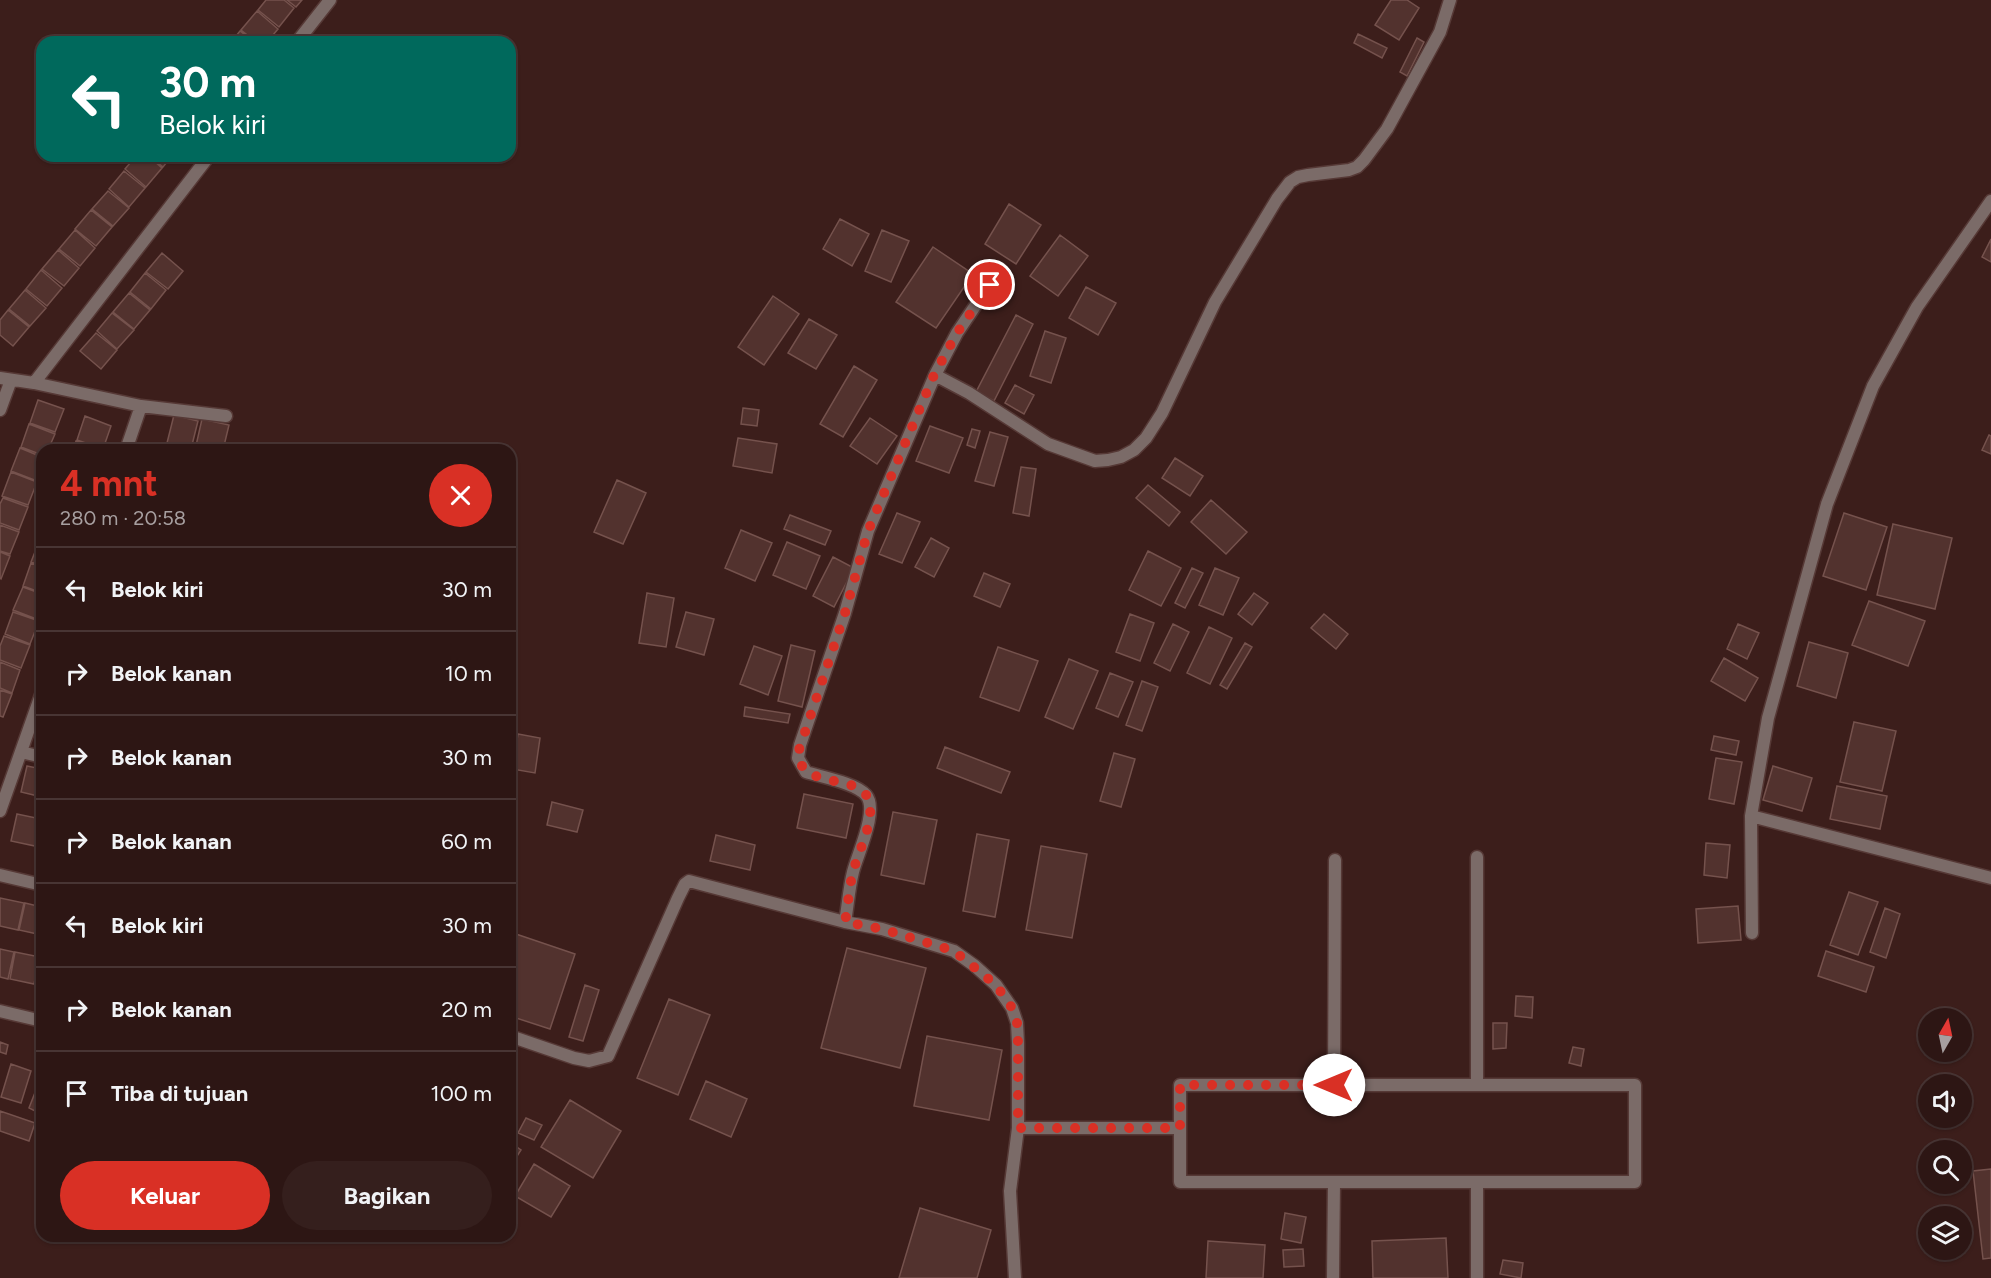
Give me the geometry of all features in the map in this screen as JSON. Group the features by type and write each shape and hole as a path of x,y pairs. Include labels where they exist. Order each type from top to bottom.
{"street":[{"path":"302,36 330,0"},
{"path":"934,375 969,393 1048,444 1095,460 1121,457 1134,450 1146,438 1162,413 1215,302 1277,200 1290,182 1298,177 1349,170 1364,160 1387,129 1440,32 1450,0"},
{"path":"34,383 204,162"},
{"path":"1752,933 1751,816 1768,718 1827,504 1869,397 1917,307 1991,201"},
{"path":"845,922 854,869 870,810 868,797 855,787 806,772 800,765 798,753 845,613 868,531 934,375 957,333 1000,269"},
{"path":"0,410 6,379 141,406 226,416"},
{"path":"128,444 141,406"},
{"path":"0,811 36,709"},
{"path":"21,752 36,756"},
{"path":"1751,816 1991,878"},
{"path":"1477,1085 1478,857"},
{"path":"1334,1085 1335,860"},
{"path":"0,875 36,884"},
{"path":"516,1038 589,1061 608,1056 678,898 689,881 845,922 882,929 954,951 996,985 1012,1008 1017,1023 1018,1128 1010,1191 1015,1278"},
{"path":"0,1011 36,1020"},
{"path":"1180,1085 1334,1085 1635,1085 1635,1182 1180,1182 1180,1085"},
{"path":"1018,1128 1180,1128"},
{"path":"1333,1278 1334,1182"},
{"path":"1477,1182 1477,1278"}],"building":[{"path":"266,0 284,0 294,8 279,27 258,10"},
{"path":"287,0 302,0 296,7"},
{"path":"1391,0 1407,0 1419,8 1399,40 1375,25"},
{"path":"257,11 278,29 272,36 248,36 241,30"},
{"path":"240,31 246,36 236,36"},
{"path":"1358,34 1387,48 1382,58 1354,43"},
{"path":"1417,38 1424,42 1407,76 1400,72"},
{"path":"131,162 155,162 162,168 146,187 125,169"},
{"path":"157,162 167,162 163,167"},
{"path":"124,171 145,188 129,207 109,189"},
{"path":"108,191 129,208 113,226 92,209"},
{"path":"1009,204 1041,225 1016,264 985,244"},
{"path":"91,210 112,227 96,246 75,229"},
{"path":"840,219 869,234 852,266 823,249"},
{"path":"75,230 95,248 80,266 59,249"},
{"path":"882,230 909,241 891,282 865,271"},
{"path":"1060,235 1088,256 1058,296 1030,276"},
{"path":"1991,239 1991,262 1982,257"},
{"path":"933,247 973,274 936,328 896,302"},
{"path":"58,250 79,268 64,286 42,269"},
{"path":"162,253 183,271 168,289 146,272"},
{"path":"41,270 62,288 47,306 26,289"},
{"path":"145,273 166,290 151,309 130,292"},
{"path":"1086,287 1116,303 1098,335 1069,318"},
{"path":"25,290 46,308 30,326 9,309"},
{"path":"129,293 150,310 134,329 113,312"},
{"path":"773,296 799,314 764,365 738,347"},
{"path":"8,310 29,327 13,346 0,335 0,320"},
{"path":"112,313 134,330 117,349 97,331"},
{"path":"1016,315 1033,324 994,401 976,392"},
{"path":"809,319 837,335 816,369 788,353"},
{"path":"1045,331 1066,338 1051,383 1030,376"},
{"path":"96,333 117,350 101,369 80,351"},
{"path":"854,366 877,380 843,437 820,424"},
{"path":"1015,385 1034,395 1024,414 1005,403"},
{"path":"38,400 64,409 55,432 30,423"},
{"path":"743,408 759,410 757,426 741,424"},
{"path":"174,415 198,421 192,444 167,443"},
{"path":"85,416 111,426 105,444 89,444 77,440"},
{"path":"870,418 897,436 877,464 850,446"},
{"path":"202,419 229,425 224,444 196,444"},
{"path":"29,424 55,434 51,444 36,444 36,453 21,447"},
{"path":"930,426 963,438 949,473 916,461"},
{"path":"972,429 980,431 975,448 967,445"},
{"path":"990,432 1008,437 994,486 975,481"},
{"path":"1989,435 1991,436 1991,454 1982,450"},
{"path":"738,438 777,444 772,473 733,466"},
{"path":"20,448 36,455 36,481 11,471"},
{"path":"1175,458 1203,476 1190,496 1162,478"},
{"path":"1021,467 1036,469 1029,516 1013,513"},
{"path":"11,472 36,482 28,505 2,496"},
{"path":"617,480 646,493 623,544 594,532"},
{"path":"1148,485 1180,512 1169,526 1136,498"},
{"path":"3,498 28,507 19,530 0,523 0,504"},
{"path":"1211,500 1247,532 1226,554 1191,522"},
{"path":"897,513 920,522 902,563 879,554"},
{"path":"1844,513 1887,527 1866,590 1823,576"},
{"path":"790,515 831,531 825,545 784,529"},
{"path":"1893,524 1952,538 1935,609 1877,595"},
{"path":"0,525 19,532 10,554 0,551"},
{"path":"741,530 772,543 755,581 725,568"},
{"path":"931,538 949,548 934,577 915,567"},
{"path":"787,542 820,556 806,589 773,575"},
{"path":"36,549 36,564 31,562"},
{"path":"1148,551 1181,568 1161,606 1129,590"},
{"path":"0,552 10,556 1,579 0,578"},
{"path":"833,557 854,568 834,607 813,596"},
{"path":"31,563 36,565 36,591 23,586"},
{"path":"1192,568 1203,573 1185,608 1175,603"},
{"path":"1215,568 1239,578 1223,615 1199,605"},
{"path":"984,573 1010,584 1000,607 974,596"},
{"path":"23,587 36,592 36,619 13,610"},
{"path":"647,593 674,598 666,647 639,643"},
{"path":"1254,593 1268,603 1252,625 1238,614"},
{"path":"1869,601 1925,621 1908,666 1852,645"},
{"path":"13,612 36,620 36,629 30,644 5,634"},
{"path":"686,612 714,619 704,655 676,647"},
{"path":"1130,614 1154,623 1140,661 1116,652"},
{"path":"1324,614 1348,634 1336,649 1311,628"},
{"path":"1173,624 1189,632 1170,671 1154,663"},
{"path":"1738,624 1759,633 1747,659 1727,649"},
{"path":"1209,627 1232,638 1210,684 1187,673"},
{"path":"4,636 30,645 21,668 0,660 0,646"},
{"path":"1809,642 1848,653 1836,698 1797,686"},
{"path":"1245,643 1252,647 1227,689 1220,685"},
{"path":"791,645 815,651 802,707 778,701"},
{"path":"754,646 782,656 768,695 740,684"},
{"path":"998,647 1038,661 1019,711 980,697"},
{"path":"1724,658 1758,678 1745,701 1711,681"},
{"path":"1069,659 1098,671 1073,729 1045,717"},
{"path":"0,662 20,670 12,693 0,688"},
{"path":"1110,673 1133,682 1118,717 1096,708"},
{"path":"1142,681 1158,687 1142,731 1126,725"},
{"path":"0,690 12,694 3,717 0,716"},
{"path":"745,707 790,714 788,723 744,716"},
{"path":"1854,722 1896,731 1882,791 1840,782"},
{"path":"518,734 540,738 535,773 516,770"},
{"path":"1714,736 1739,741 1736,755 1711,750"},
{"path":"945,747 1010,772 1001,793 937,768"},
{"path":"1114,753 1135,759 1121,807 1100,801"},
{"path":"1716,758 1742,762 1734,804 1709,799"},
{"path":"27,766 36,768 36,796 21,792"},
{"path":"1773,766 1812,778 1802,811 1763,800"},
{"path":"1837,786 1887,796 1880,829 1830,819"},
{"path":"804,794 853,804 846,838 797,828"},
{"path":"552,802 583,810 577,832 547,825"},
{"path":"893,812 937,820 924,884 881,875"},
{"path":"17,814 36,818 35,846 11,841"},
{"path":"977,834 1009,840 995,917 963,911"},
{"path":"716,835 755,845 750,870 710,861"},
{"path":"1706,843 1730,845 1727,878 1704,875"},
{"path":"1041,846 1087,854 1072,938 1026,930"},
{"path":"1849,892 1878,902 1858,955 1830,945"},
{"path":"0,898 24,903 18,930 0,926"},
{"path":"25,903 36,906 36,934 19,930"},
{"path":"1738,906 1741,940 1698,943 1696,909"},
{"path":"1885,908 1900,914 1886,958 1870,952"},
{"path":"516,934 575,954 550,1029 516,1018"},
{"path":"847,948 926,968 900,1068 821,1048"},
{"path":"0,949 14,952 8,979 0,977"},
{"path":"1826,951 1874,967 1866,992 1818,976"},
{"path":"15,952 36,956 34,984 10,979"},
{"path":"585,985 599,990 583,1041 569,1037"},
{"path":"1516,996 1533,997 1532,1018 1515,1016"},
{"path":"669,999 710,1015 678,1095 637,1078"},
{"path":"1493,1023 1507,1023 1506,1048 1493,1049"},
{"path":"927,1036 1002,1050 989,1120 914,1106"},
{"path":"0,1042 8,1045 6,1054 0,1052"},
{"path":"1573,1047 1584,1049 1581,1066 1569,1063"},
{"path":"11,1064 31,1071 21,1103 1,1097"},
{"path":"706,1081 747,1099 731,1137 690,1119"},
{"path":"36,1090 36,1112 29,1108"},
{"path":"570,1100 621,1131 593,1178 541,1147"},
{"path":"0,1111 35,1123 29,1141 0,1131"},
{"path":"526,1118 542,1125 534,1140 518,1133"},
{"path":"516,1146 521,1150 516,1158"},
{"path":"534,1164 570,1186 551,1217 516,1197"},
{"path":"1991,1169 1991,1258 1983,1259 1973,1171"},
{"path":"920,1208 991,1230 977,1278 899,1278"},
{"path":"1285,1213 1306,1217 1301,1243 1281,1239"},
{"path":"1446,1238 1448,1278 1373,1278 1372,1241"},
{"path":"1208,1241 1265,1245 1263,1278 1206,1278"},
{"path":"1303,1249 1304,1266 1284,1267 1283,1250"},
{"path":"1503,1260 1523,1263 1521,1278 1500,1274"}],"route":[{"path":"990,285 957,333 934,375 868,531 845,613 798,753 800,765 806,772 855,787 868,797 870,810 851,882 845,922 882,929 954,951 996,985 1012,1008 1017,1023 1018,1128 1180,1128 1180,1085 1334,1085"}]}
